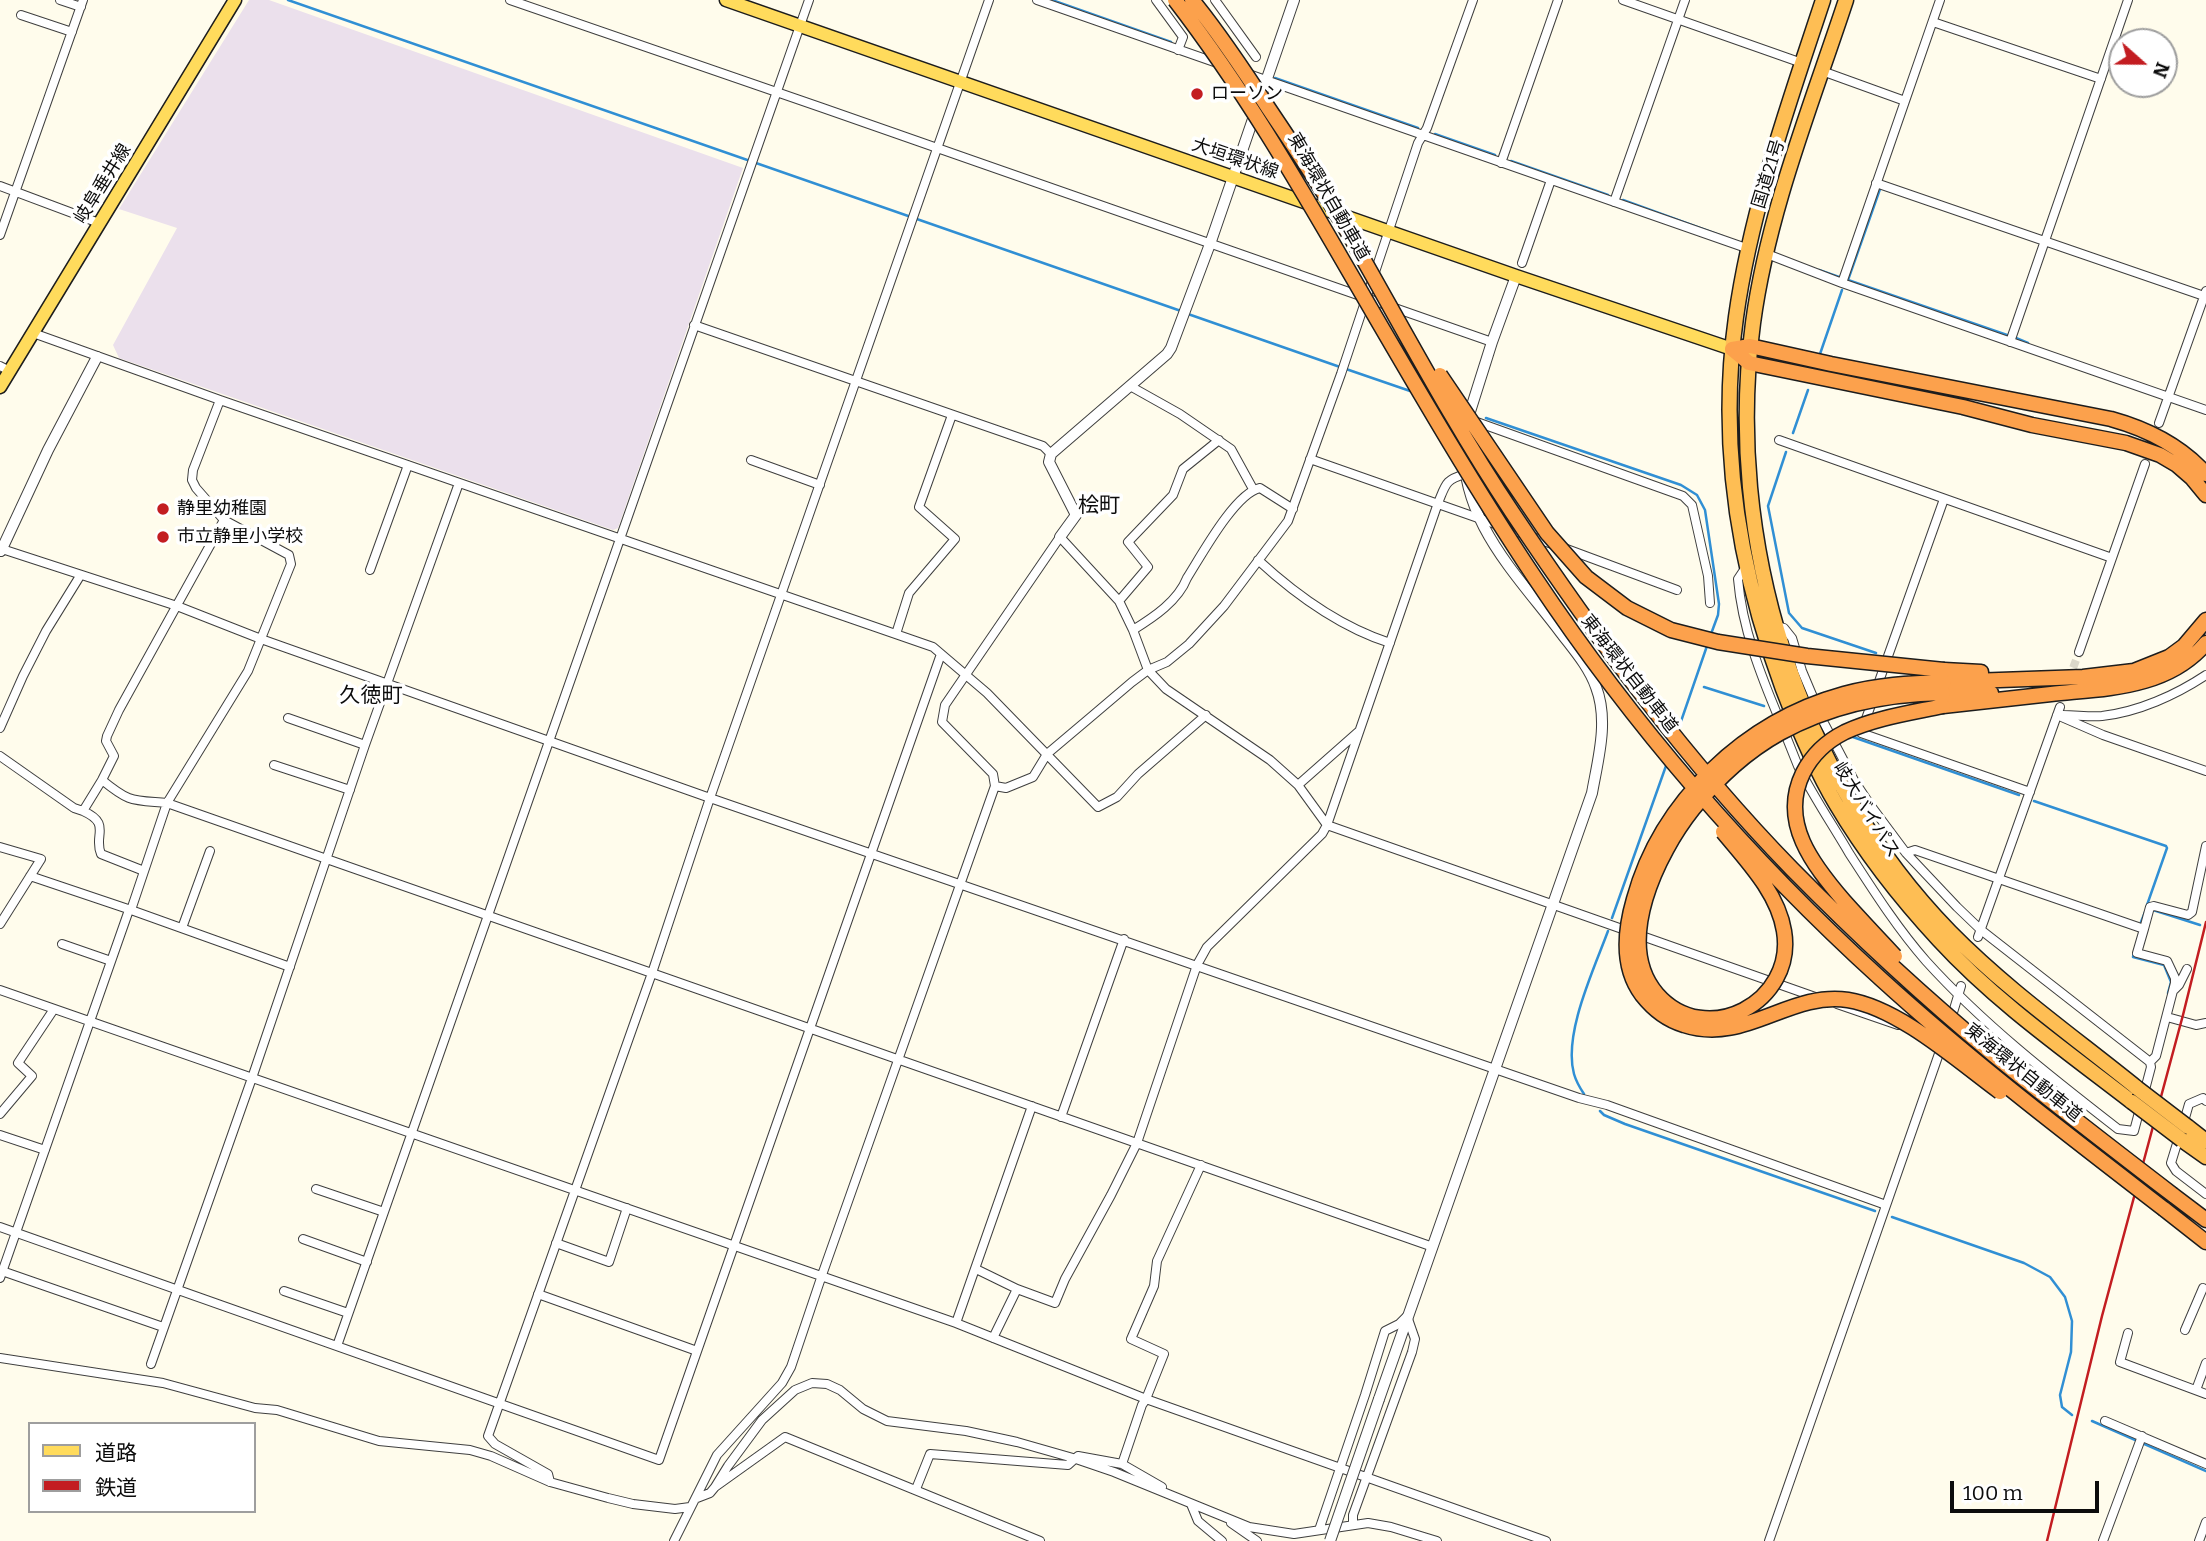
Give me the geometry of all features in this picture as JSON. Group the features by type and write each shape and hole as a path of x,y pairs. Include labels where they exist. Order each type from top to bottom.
{"highway":[{"name":"東海環状自動車道","path":"1192,0 1253,84 1350,236 1509,508 1642,696 1694,760 1791,868 1889,963 1991,1052 2206,1220"},
{"name":"国道21号","path":"1732,349 1749,248 1761,201 1822,0"},
{"name":"国道21号","path":"1749,363 1753,321 1779,204 1846,0"},
{"name":"東海環状自動車道","path":"1171,6 1208,44 1273,141 1496,519 1579,642 1679,769 1768,868 1828,929 1931,1023 2059,1128 2206,1242"},
{"path":"1350,236 1474,428 1547,533 1586,577 1606,594 1649,620 1694,637 1807,656 1943,688"},
{"path":"1732,349 1750,346 2121,422 2147,431 2167,442 2185,454 2206,474"},
{"path":"1732,349 1749,363 2126,443 2160,456 2177,466 2192,478 2206,495"},
{"name":"岐大バイパス","path":"1732,349 1728,424 1738,529 1746,567 1763,633 1811,756 1835,803 1885,876 1941,942 1982,982 2015,1011 2185,1133 2206,1157"},
{"name":"岐大バイパス","path":"1749,363 1749,479 1764,583 1776,626 1822,750 1846,795 1895,867 1950,932 2135,1095"},
{"path":"1579,642 1611,692 1659,757 1692,796 1700,805 1725,834 1754,870 1778,910 1784,929 1785,945 1782,967 1772,986 1751,1007 1714,1018 1701,1018 1676,1009 1657,994 1643,968 1638,939 1641,918 1655,874 1678,830 1693,809 1702,799 1711,788 1736,763 1757,747 1801,722 1867,701 1943,688 2112,675 2152,665 2184,646 2206,620"},
{"path":"2164,1209 1928,1039 1881,1011 1849,1000 1813,1001 1739,1027 1709,1030 1677,1023 1665,1017 1642,995 1634,981 1629,966 1626,934 1636,888 1668,823 1711,770 1751,737 1773,723 1823,701 1894,684 1943,688 2077,691 2110,689 2150,680 2186,661 2206,643"},
{"path":"1943,688 1859,726 1828,742 1817,752 1799,781 1796,796 1797,827 1802,843 1825,878 1872,932 1911,971 2101,1139"},
{"name":"岐大バイパス","path":"2185,1133 2206,1141"}],"main road":[{"name":"岐阜垂井線","path":"0,387 5,369 33,333 235,0"},
{"name":"大垣環状線","path":"726,0 1732,349"}],"street":[{"path":"0,235 82,4 60,0"},
{"path":"510,0 1492,342"},
{"path":"337,1346 809,0"},
{"path":"550,1482 548,1474 495,1444 488,1436 652,973 710,798 989,0"},
{"path":"1037,0 1749,248"},
{"path":"1157,0 1171,6 1183,37 1178,50"},
{"path":"1171,6 1181,0"},
{"path":"1215,0 1256,57"},
{"path":"674,1541 717,1455 782,1383 791,1367 995,786 993,774 942,722 945,705 1076,515 1049,462 1051,454 1167,354 1190,302 1294,0"},
{"path":"995,786 1006,788 1033,777 1047,754 1148,670 1167,662 1189,644 1224,606 1288,521 1341,374 1418,143 1427,128 1473,0"},
{"path":"1501,163 1558,0"},
{"path":"1623,0 1802,63"},
{"path":"1614,202 1685,0"},
{"path":"1842,283 1940,0"},
{"path":"2010,342 2128,0"},
{"path":"21,15 72,32"},
{"path":"1933,22 2101,79"},
{"path":"1822,71 1905,101"},
{"path":"1522,263 1551,180"},
{"path":"1876,183 2205,294 2159,424"},
{"path":"0,186 99,223"},
{"path":"1767,254 1842,283 2206,410"},
{"path":"1330,1541 1591,793 1602,741 1602,715 1597,688 1585,664 1509,565 1477,516 1465,474 1463,439 1468,419 1516,276"},
{"path":"694,325 1043,446 1051,454"},
{"path":"33,333 933,647 987,693 1098,807 1118,797 1138,774 1206,715"},
{"path":"97,357 48,450 1,551 177,606 261,639 710,798 1124,939 1886,1205"},
{"path":"1130,386 1180,414 1231,449 1253,489"},
{"path":"163,1326 1,1275 167,803 248,671 291,564 289,555 224,520 192,480 193,470 220,400"},
{"path":"896,634 909,593 956,539 919,507 952,415"},
{"path":"1468,419 1682,496 1692,505 1710,603"},
{"path":"1119,601 1148,567 1128,542 1173,495 1183,469 1219,440"},
{"path":"1779,440 2112,558"},
{"path":"1310,459 1477,516 1677,590"},
{"path":"751,460 820,485"},
{"path":"2078,653 2145,464"},
{"path":"370,570 408,465"},
{"path":"976,1269 1017,1289 1055,1303 1137,1143 1197,965 1207,947 1322,834 1327,825 1438,503 1446,483 1465,474"},
{"path":"151,1364 253,1079 365,745 459,483"},
{"path":"1133,629 1156,616 1182,589 1233,507 1253,489 1260,488 1272,494 1293,509"},
{"path":"1944,499 1861,733 2030,792"},
{"path":"83,811 114,756 106,740 119,710 224,520"},
{"path":"1060,537 1119,601 1148,670 1166,689 1270,760 1298,785 1327,825 1943,1041 2049,1075"},
{"path":"1258,560 1288,588 1322,610 1370,636 1390,643"},
{"path":"1746,567 1738,579 1739,596 1753,649 1799,767 1892,918 1925,959 2049,1075 2118,1129 2134,1131 2151,1067 2150,1062 1980,934 1906,853 1856,782 1816,706 1792,638 1784,628 1776,626"},
{"path":"0,728 46,631 80,576"},
{"path":"0,1227 659,1460 941,654"},
{"path":"2058,711 2103,716 2146,705 2206,675"},
{"path":"1980,934 2058,711"},
{"path":"2058,711 2103,735 2206,771"},
{"path":"288,718 365,745"},
{"path":"1298,785 1360,730"},
{"path":"0,756 74,808 95,819 102,833 99,849 103,857 144,871"},
{"path":"274,765 350,790"},
{"path":"102,780 123,797 133,801 167,803 1433,1247"},
{"path":"2150,1062 2156,1056 2175,978 2167,961 2137,953 2150,907 2188,915 2192,912 2206,846"},
{"path":"0,847 41,859 0,924"},
{"path":"1906,853 1915,850 2144,929"},
{"path":"182,928 210,851"},
{"path":"30,877 290,967"},
{"path":"1061,1117 1124,939"},
{"path":"62,944 111,961"},
{"path":"2174,990 2187,969"},
{"path":"0,990 822,1275 956,1323 1146,1399 1546,1541"},
{"path":"1769,1541 1960,991"},
{"path":"0,1114 32,1076 18,1063 54,1009"},
{"path":"2167,1017 2196,1025 2206,1023"},
{"path":"2206,1101 2203,1098 2189,1104 2171,1163 2176,1171 2206,1194"},
{"path":"956,1323 1032,1106"},
{"path":"0,1135 45,1150"},
{"path":"1122,1464 1142,1405 1164,1354 1131,1339 1154,1286 1157,1262 1201,1165"},
{"path":"316,1189 384,1212"},
{"path":"556,1243 609,1262 627,1208"},
{"path":"303,1239 366,1262"},
{"path":"2185,1330 2203,1288"},
{"path":"993,1338 1017,1289"},
{"path":"284,1291 348,1313"},
{"path":"538,1294 697,1351"},
{"path":"1319,1530 1385,1331 1399,1324 1407,1315"},
{"path":"1353,1524 1353,1516 1412,1352 1415,1339 1407,1315"},
{"path":"2128,1334 2120,1363 2206,1394"},
{"path":"0,1358 163,1383 255,1408 277,1410 380,1441 470,1450 491,1456 550,1482 633,1504 675,1509 690,1507"},
{"path":"2196,1390 2206,1363"},
{"path":"715,1488 762,1420 795,1390 813,1383 827,1384 840,1390 863,1409 887,1421 966,1431 1073,1458 1169,1494 1228,1520 1270,1532 1294,1534 1368,1523 1437,1541"},
{"path":"2105,1421 2206,1464"},
{"path":"2104,1541 2142,1436"},
{"path":"697,1498 710,1493 785,1437 1040,1541"},
{"path":"916,1489 930,1454 1068,1465 1078,1456 1122,1464 1166,1489 1169,1494"},
{"path":"1191,1504 1198,1521 1222,1541"},
{"path":"1228,1520 1234,1527 1257,1541"},
{"path":"2199,1541 2206,1522"}],"shaded area":[{"path":"249,0 269,0 743,168 618,528 613,530 119,358 113,345 177,228 119,209"}],"waterway":[{"path":"288,0 1181,311"},
{"path":"1052,0 1171,42"},
{"path":"1275,78 1418,128"},
{"path":"1435,134 1495,155"},
{"path":"1511,161 1608,195"},
{"path":"1880,189 1848,280 2007,335"},
{"path":"1623,200 1722,236"},
{"path":"1819,270 1839,277"},
{"path":"1820,354 1842,290"},
{"path":"1188,314 1340,367"},
{"path":"2016,338 2028,343"},
{"path":"1346,369 1413,392"},
{"path":"1793,433 1808,390"},
{"path":"1486,418 1681,485 1697,495 1705,510 1719,604 1711,634"},
{"path":"1786,452 1768,506 1789,613 1802,628 1876,653"},
{"path":"1678,730 1708,643"},
{"path":"1704,687 1764,706"},
{"path":"1850,736 2019,795"},
{"path":"1612,918 1667,763"},
{"path":"2034,801 2166,846 2147,905"},
{"path":"2153,910 2200,925"},
{"path":"2141,922 2145,912"},
{"path":"1584,1094 1574,1074 1573,1040 1588,982 1608,931"},
{"path":"2134,952 2133,957 2164,965 2171,982 2168,993"},
{"path":"1600,1111 1625,1124 1875,1211"},
{"path":"1892,1217 2024,1263 2050,1277 2065,1297 2072,1321 2071,1352 2060,1395 2062,1407 2072,1415"},
{"path":"2092,1421 2206,1471"}],"tunnel":[{"path":"2145,464 2159,423"},
{"path":"2069,679 2079,652"}],"railway":[{"path":"2047,1541 2102,1316 2206,922"}],"place":[{"name":"ローソン","path":"1197,94"},
{"name":"静里幼稚園","path":"163,509"},
{"name":"市立静里小学校","path":"163,537"}],"district":[{"name":"桧町","path":"1099,506"},
{"name":"久徳町","path":"371,696"}]}
